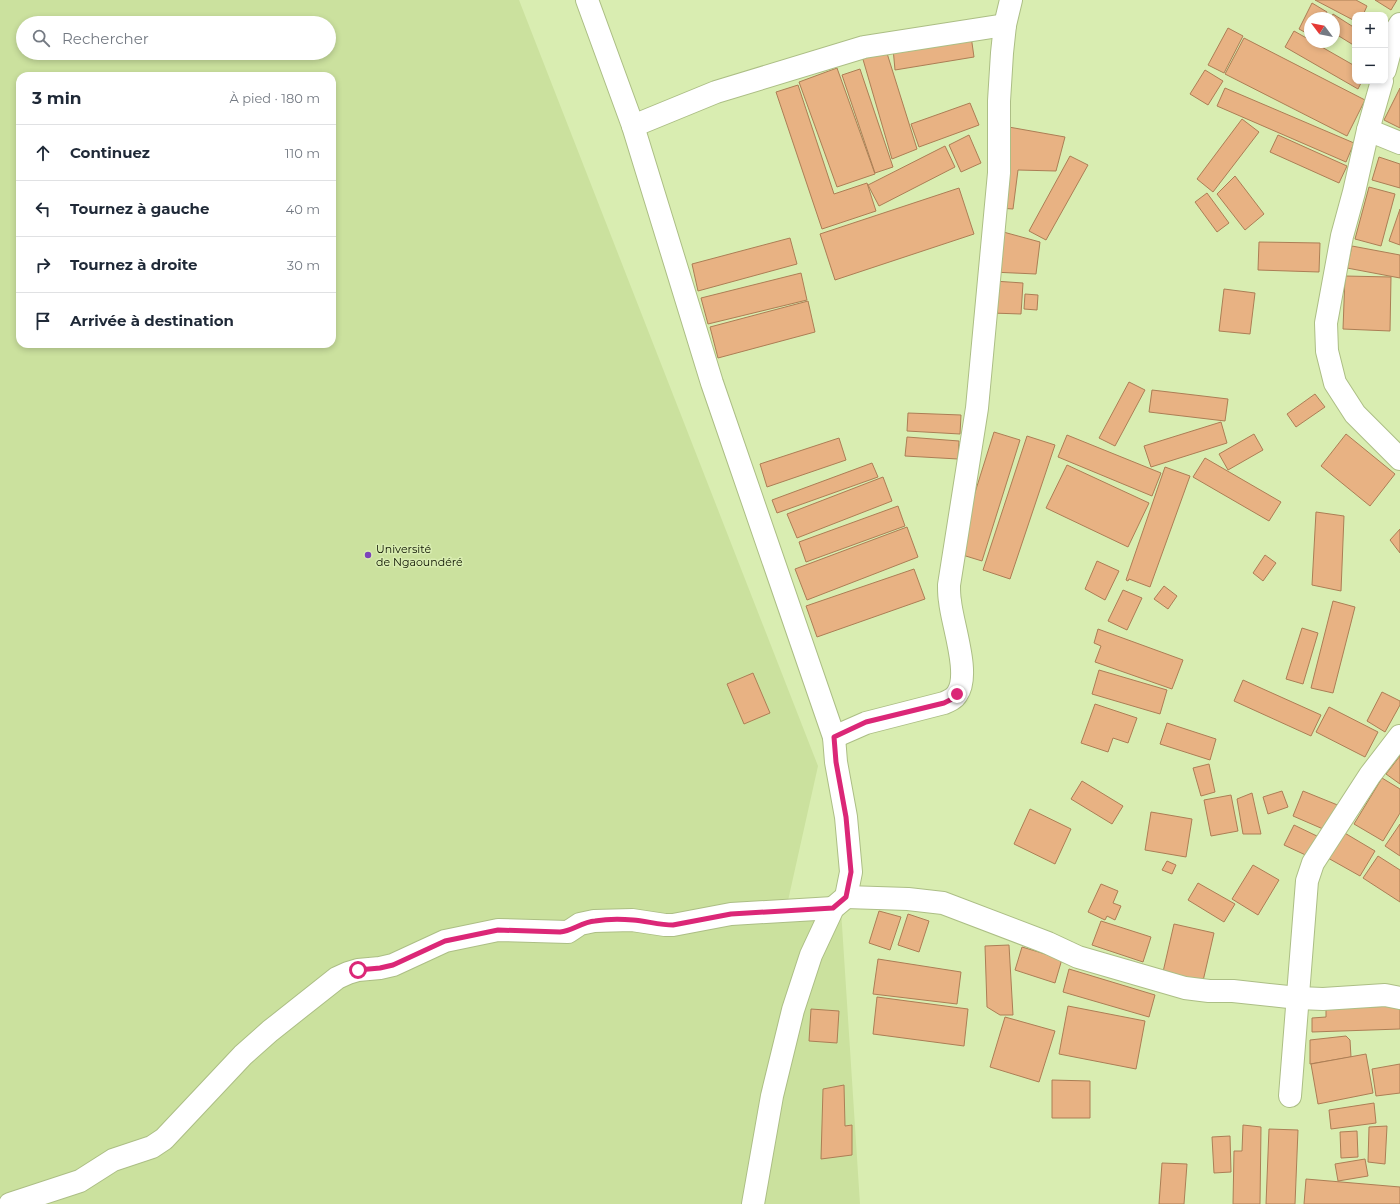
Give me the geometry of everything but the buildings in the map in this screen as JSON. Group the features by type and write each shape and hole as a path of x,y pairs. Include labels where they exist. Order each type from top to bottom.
{"street":[{"path":"587,0 633,126 712,383 834,737 836,762 846,817 851,872 840,903 810,955 793,1010 772,1096 753,1204"},
{"path":"834,737 866,722 944,703 952,699 960,688 962,677 961,656 950,600 949,585 977,408 999,173 999,101 1005,25 1011,0"},
{"path":"1388,59 1395,32 1400,24"},
{"path":"633,126 716,92 864,47 1005,25"},
{"path":"1381,84 1368,130 1342,236 1326,323 1327,351 1335,383 1355,414 1400,459"},
{"path":"1368,130 1400,143"},
{"path":"1290,1096 1307,881 1313,863 1370,775 1400,736"},
{"path":"10,1204 80,1181 113,1160 152,1147 164,1139 243,1055 270,1031 337,978 358,970 393,965 445,941 498,930 568,932 580,924 594,921 632,920 673,925 731,914 908,898 943,902 1041,940 1078,958 1185,988 1209,991 1233,991 1298,998 1323,999 1385,995 1400,998"}],"shaded area":[{"name":"Université de Ngaoundéré","path":"0,0 519,0 818,766 783,923 841,910 860,1204 0,1204"}],"place":[{"name":"Université de Ngaoundéré","path":"368,555"}],"route":[{"path":"358,970 393,965 445,941 498,930 568,932 580,924 594,921 632,920 673,925 731,914 833,908 846,897 851,872 846,817 834,750 834,737 866,722 944,703 952,699 957,694"}]}
